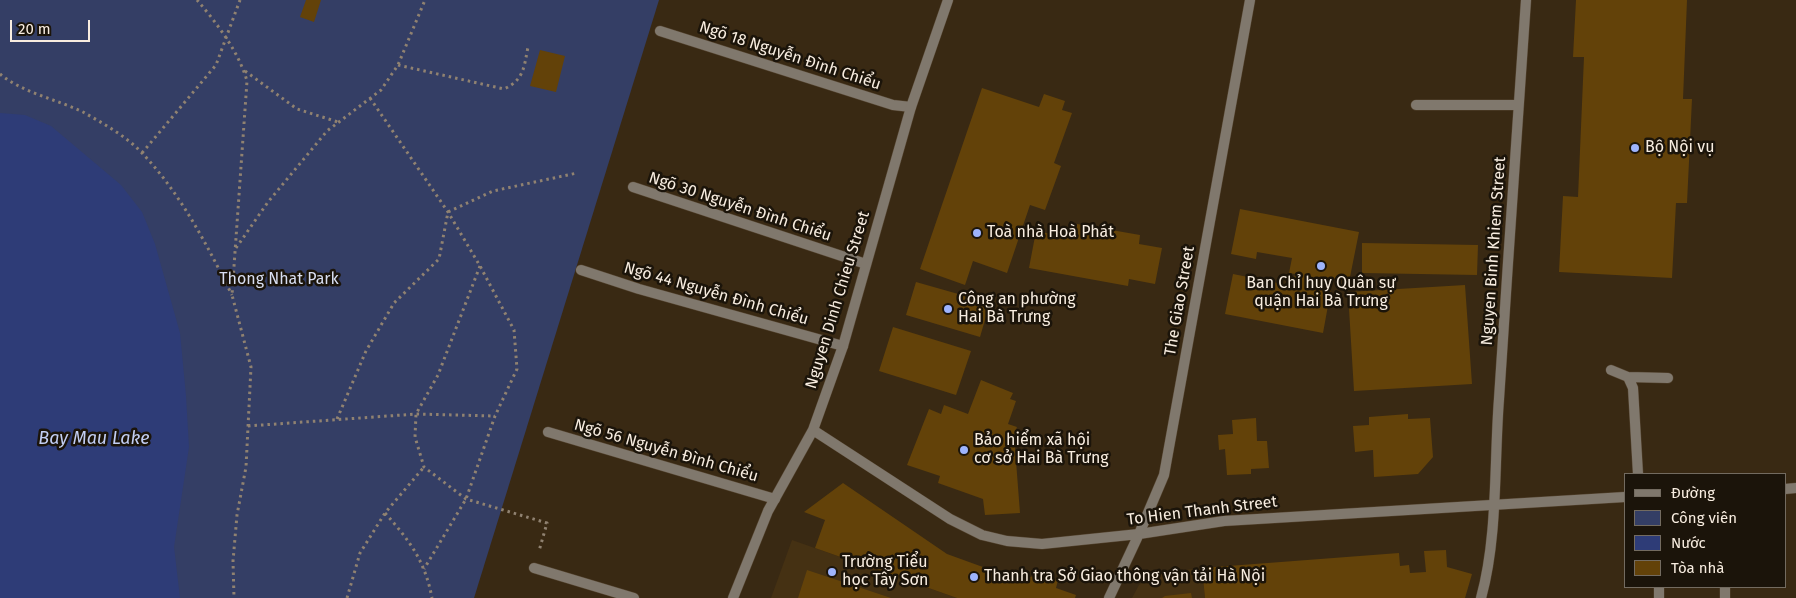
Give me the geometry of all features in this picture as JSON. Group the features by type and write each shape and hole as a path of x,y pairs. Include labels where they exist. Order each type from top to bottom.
{"street":[{"name":"Nguyen Dinh Chieu Street","path":"733,598 775,499 813,430 843,346 911,107 948,0"},
{"name":"The Giao Street","path":"1109,598 1164,475 1250,0"},
{"name":"Nguyen Binh Khiem Street","path":"1481,598 1488,574 1526,0"},
{"name":"Ngõ 18 Nguyễn Đình Chiểu","path":"660,31 893,105 911,107"},
{"path":"1416,105 1518,105"},
{"name":"Ngõ 30 Nguyễn Đình Chiểu","path":"633,187 866,264"},
{"name":"Ngõ 44 Nguyễn Đình Chiểu","path":"581,270 639,289 843,346"},
{"path":"1611,370 1628,376 1668,378"},
{"path":"1628,376 1633,388 1638,473"},
{"name":"To Hien Thanh Street","path":"813,430 950,519 982,535 1007,541 1042,544 1139,534 1224,520 1624,497"},
{"name":"Ngõ 56 Nguyễn Đình Chiểu","path":"548,432 775,499"},
{"path":"534,568 634,598"}],"path":[{"path":"197,0 226,40 244,70 247,81 232,295"},
{"path":"142,153 216,65 240,0"},
{"path":"235,249 287,178 327,131 381,90 398,65 425,0"},
{"path":"398,65 504,89 514,84 522,74 528,47"},
{"path":"244,70 297,109 338,122"},
{"path":"0,74 35,93 82,112 118,133 142,153 178,198 232,295 251,367 246,467 237,515 233,561 234,598"},
{"path":"370,98 448,212 480,266 514,330 517,369 495,416 466,499 424,569"},
{"path":"448,212 493,191 577,173"},
{"path":"337,419 366,351 394,303 439,259 448,212"},
{"path":"480,266 438,375 416,414 415,437 424,467 466,499 548,523 534,568"},
{"path":"248,426 416,414 495,416"},
{"path":"347,598 360,553 385,514 424,467"},
{"path":"385,514 411,543 424,569 432,598"}],"shaded area":[{"name":"Trường Tiểu học Tây Sơn","path":"792,540 957,598 771,598"},
{"path":"1202,568 1205,598 1132,598 1139,585 1157,573"}],"green space":[{"name":"Thong Nhat Park","path":"0,0 659,0 474,598 0,598"}],"water":[{"name":"Bay Mau Lake","path":"0,113 25,115 51,126 121,185 142,212 155,244 180,333 186,396 189,447 174,547 180,598 0,598"}],"building":[{"path":"306,0 321,0 314,22 300,17"},
{"name":"Bộ Nội vụ","path":"1576,0 1687,0 1683,99 1692,99 1687,203 1676,203 1672,278 1559,272 1563,196 1578,197 1584,57 1573,57"},
{"path":"540,50 565,56 556,92 530,86"},
{"path":"982,88 1039,107 1044,94 1065,101 1062,110 1072,113 1054,163 1061,166 1045,210 1030,205 1007,273 973,261 965,285 920,269"},
{"name":"Ban Chỉ huy Quân sự quận Hai Bà Trưng","path":"1240,209 1359,232 1349,282 1333,278 1323,333 1225,314 1233,274 1293,286 1295,274 1289,273 1292,258 1257,252 1256,259 1231,254"},
{"path":"1077,224 1140,235 1139,244 1162,248 1155,284 1129,279 1128,286 1029,268 1036,231 1074,238"},
{"path":"1362,243 1478,245 1477,275 1362,273"},
{"name":"Công an phường Hai Bà Trưng","path":"916,282 990,303 980,337 906,315"},
{"path":"1465,285 1472,384 1354,391 1348,292"},
{"path":"893,327 971,351 956,395 879,371"},
{"name":"Bảo hiểm xã hội cơ sở Hai Bà Trưng","path":"981,380 1013,393 1010,399 1016,401 1008,424 1017,427 1014,435 1020,513 985,515 983,499 938,483 940,476 907,465 929,409 941,414 944,405 968,414"},
{"path":"1408,414 1408,419 1430,418 1433,457 1418,474 1374,477 1373,450 1355,452 1353,426 1369,425 1369,417"},
{"path":"1256,418 1257,441 1267,441 1269,468 1251,469 1251,474 1227,475 1225,449 1219,450 1218,435 1233,434 1232,420"},
{"path":"843,483 947,554 1016,579 1042,575 1058,580 1056,588 1076,595 1075,598 957,598 815,548 825,520 804,512"},
{"path":"1446,550 1447,567 1472,574 1465,598 1205,598 1202,568 1399,553 1400,566 1409,565 1410,573 1426,572 1424,551"},
{"path":"807,570 891,598 798,598"},
{"path":"1191,593 1192,598 1162,598 1165,596"}],"place":[{"name":"Bộ Nội vụ","path":"1635,148"},
{"name":"Toà nhà Hoà Phát","path":"977,233"},
{"name":"Ban Chỉ huy Quân sự quận Hai Bà Trưng","path":"1321,266"},
{"name":"Công an phường Hai Bà Trưng","path":"948,309"},
{"name":"Bảo hiểm xã hội cơ sở Hai Bà Trưng","path":"964,450"},
{"name":"Trường Tiểu học Tây Sơn","path":"832,572"},
{"name":"Thanh tra Sở Giao thông vận tải Hà Nội","path":"974,577"}]}
